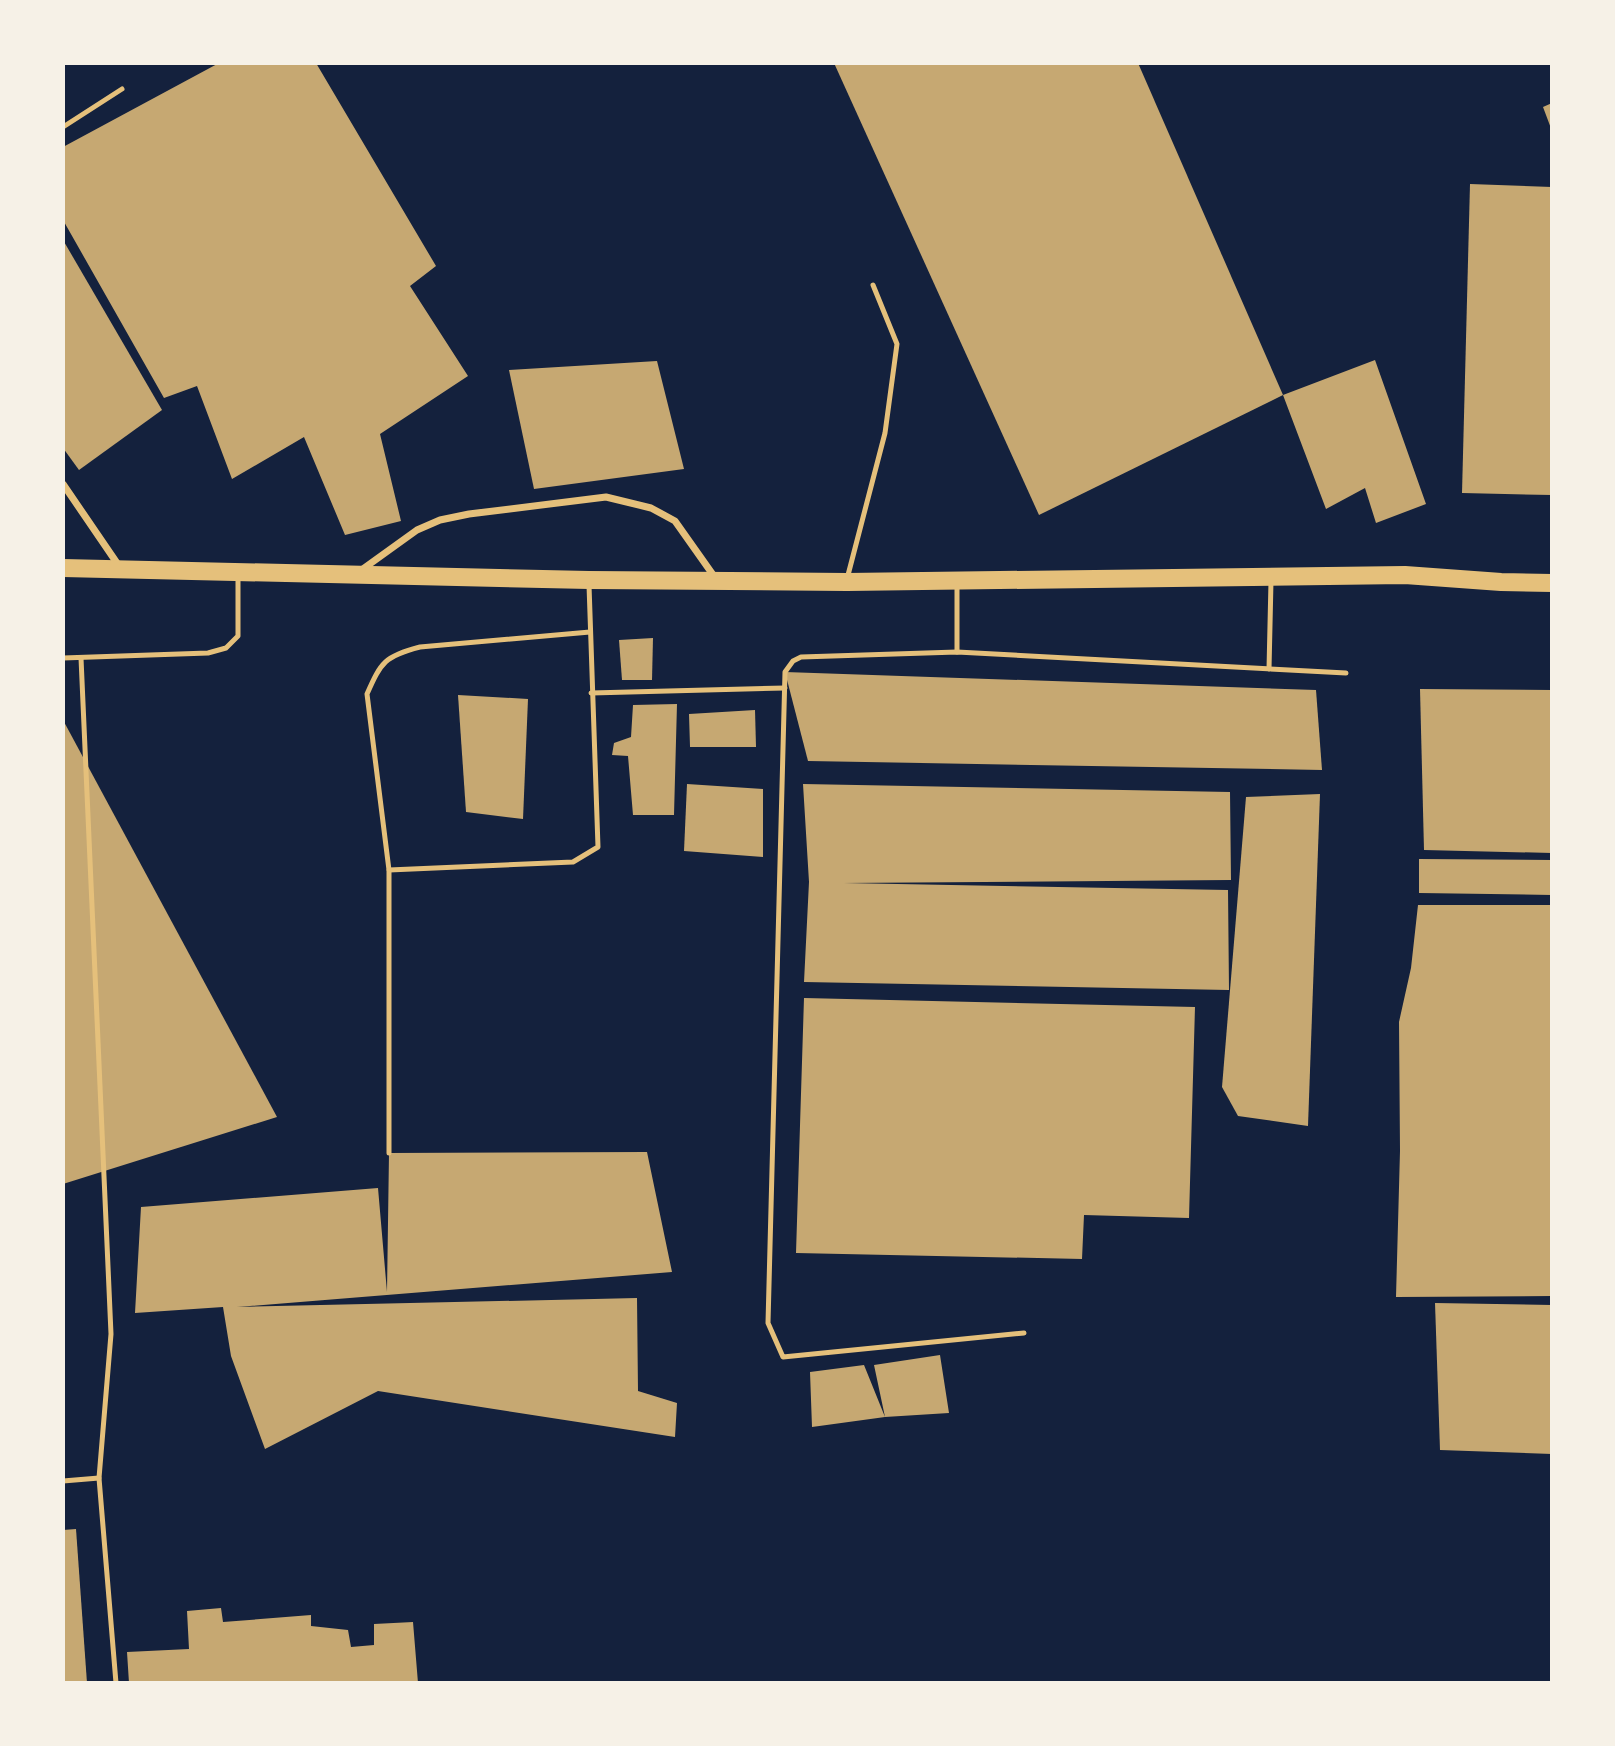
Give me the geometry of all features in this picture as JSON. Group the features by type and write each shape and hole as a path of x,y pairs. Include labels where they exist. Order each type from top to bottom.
{"main road":[{"path":"63,568 589,580 846,582 1405,575 1552,583"}],"street":[{"path":"63,484 121,569"},
{"path":"356,573 417,530 440,520 606,497 651,508 675,521 717,580"}],"lane":[{"path":"63,127 122,89"},
{"path":"846,582 885,433 897,344 873,285"},
{"path":"63,658 208,653 226,648 238,636 238,571"},
{"path":"1269,669 1271,576"},
{"path":"389,870 573,862 598,847 589,580"},
{"path":"956,581 957,652"},
{"path":"389,1153 389,870 367,694 377,670 393,654 420,647 590,632"},
{"path":"1024,1334 783,1357 768,1323 785,672 788,666 801,657 957,652 1346,673"},
{"path":"81,658 111,1334 99,1478 116,1683"},
{"path":"591,693 785,688"},
{"path":"63,1481 99,1478"}],"building":[{"path":"219,63 316,63 436,266 410,286 468,376 380,434 401,521 345,535 304,437 232,479 197,386 164,398 63,220 63,147"},
{"path":"834,63 1138,63 1283,395 1039,515"},
{"path":"1552,103 1552,131 1543,107"},
{"path":"1470,184 1552,187 1552,495 1462,493"},
{"path":"63,240 162,410 79,470 63,448"},
{"path":"1375,360 1426,504 1376,523 1365,488 1326,509 1283,395"},
{"path":"657,361 684,469 534,489 509,370"},
{"path":"653,638 652,680 622,680 619,640"},
{"path":"785,672 1316,690 1322,770 808,761"},
{"path":"1420,689 1552,690 1552,853 1424,850"},
{"path":"458,695 528,699 523,819 466,812"},
{"path":"677,704 674,815 633,815 628,756 612,755 614,743 631,737 633,705"},
{"path":"755,710 756,747 690,747 689,714"},
{"path":"63,720 277,1117 63,1184"},
{"path":"687,784 763,789 763,857 684,851"},
{"path":"803,784 1230,792 1231,880 844,883 1228,890 1229,990 804,982 809,882"},
{"path":"1320,794 1308,1126 1238,1116 1222,1087 1246,797"},
{"path":"1419,859 1552,860 1552,895 1419,893"},
{"path":"1418,905 1552,905 1552,1296 1396,1297 1400,1151 1399,1022 1411,968"},
{"path":"804,998 1195,1007 1189,1218 1084,1215 1082,1259 796,1253"},
{"path":"647,1152 672,1272 237,1307 637,1298 638,1391 677,1403 675,1437 378,1391 265,1449 231,1356 223,1307 135,1313 141,1207 378,1188 387,1292 389,1153"},
{"path":"1435,1303 1552,1305 1552,1454 1440,1450"},
{"path":"940,1355 949,1413 885,1417 874,1365"},
{"path":"864,1365 885,1417 812,1427 810,1372"},
{"path":"76,1529 87,1683 63,1683 63,1530"},
{"path":"221,1608 223,1622 311,1615 311,1626 348,1630 351,1647 374,1645 374,1624 413,1622 418,1683 129,1683 127,1652 189,1649 187,1611"}]}
